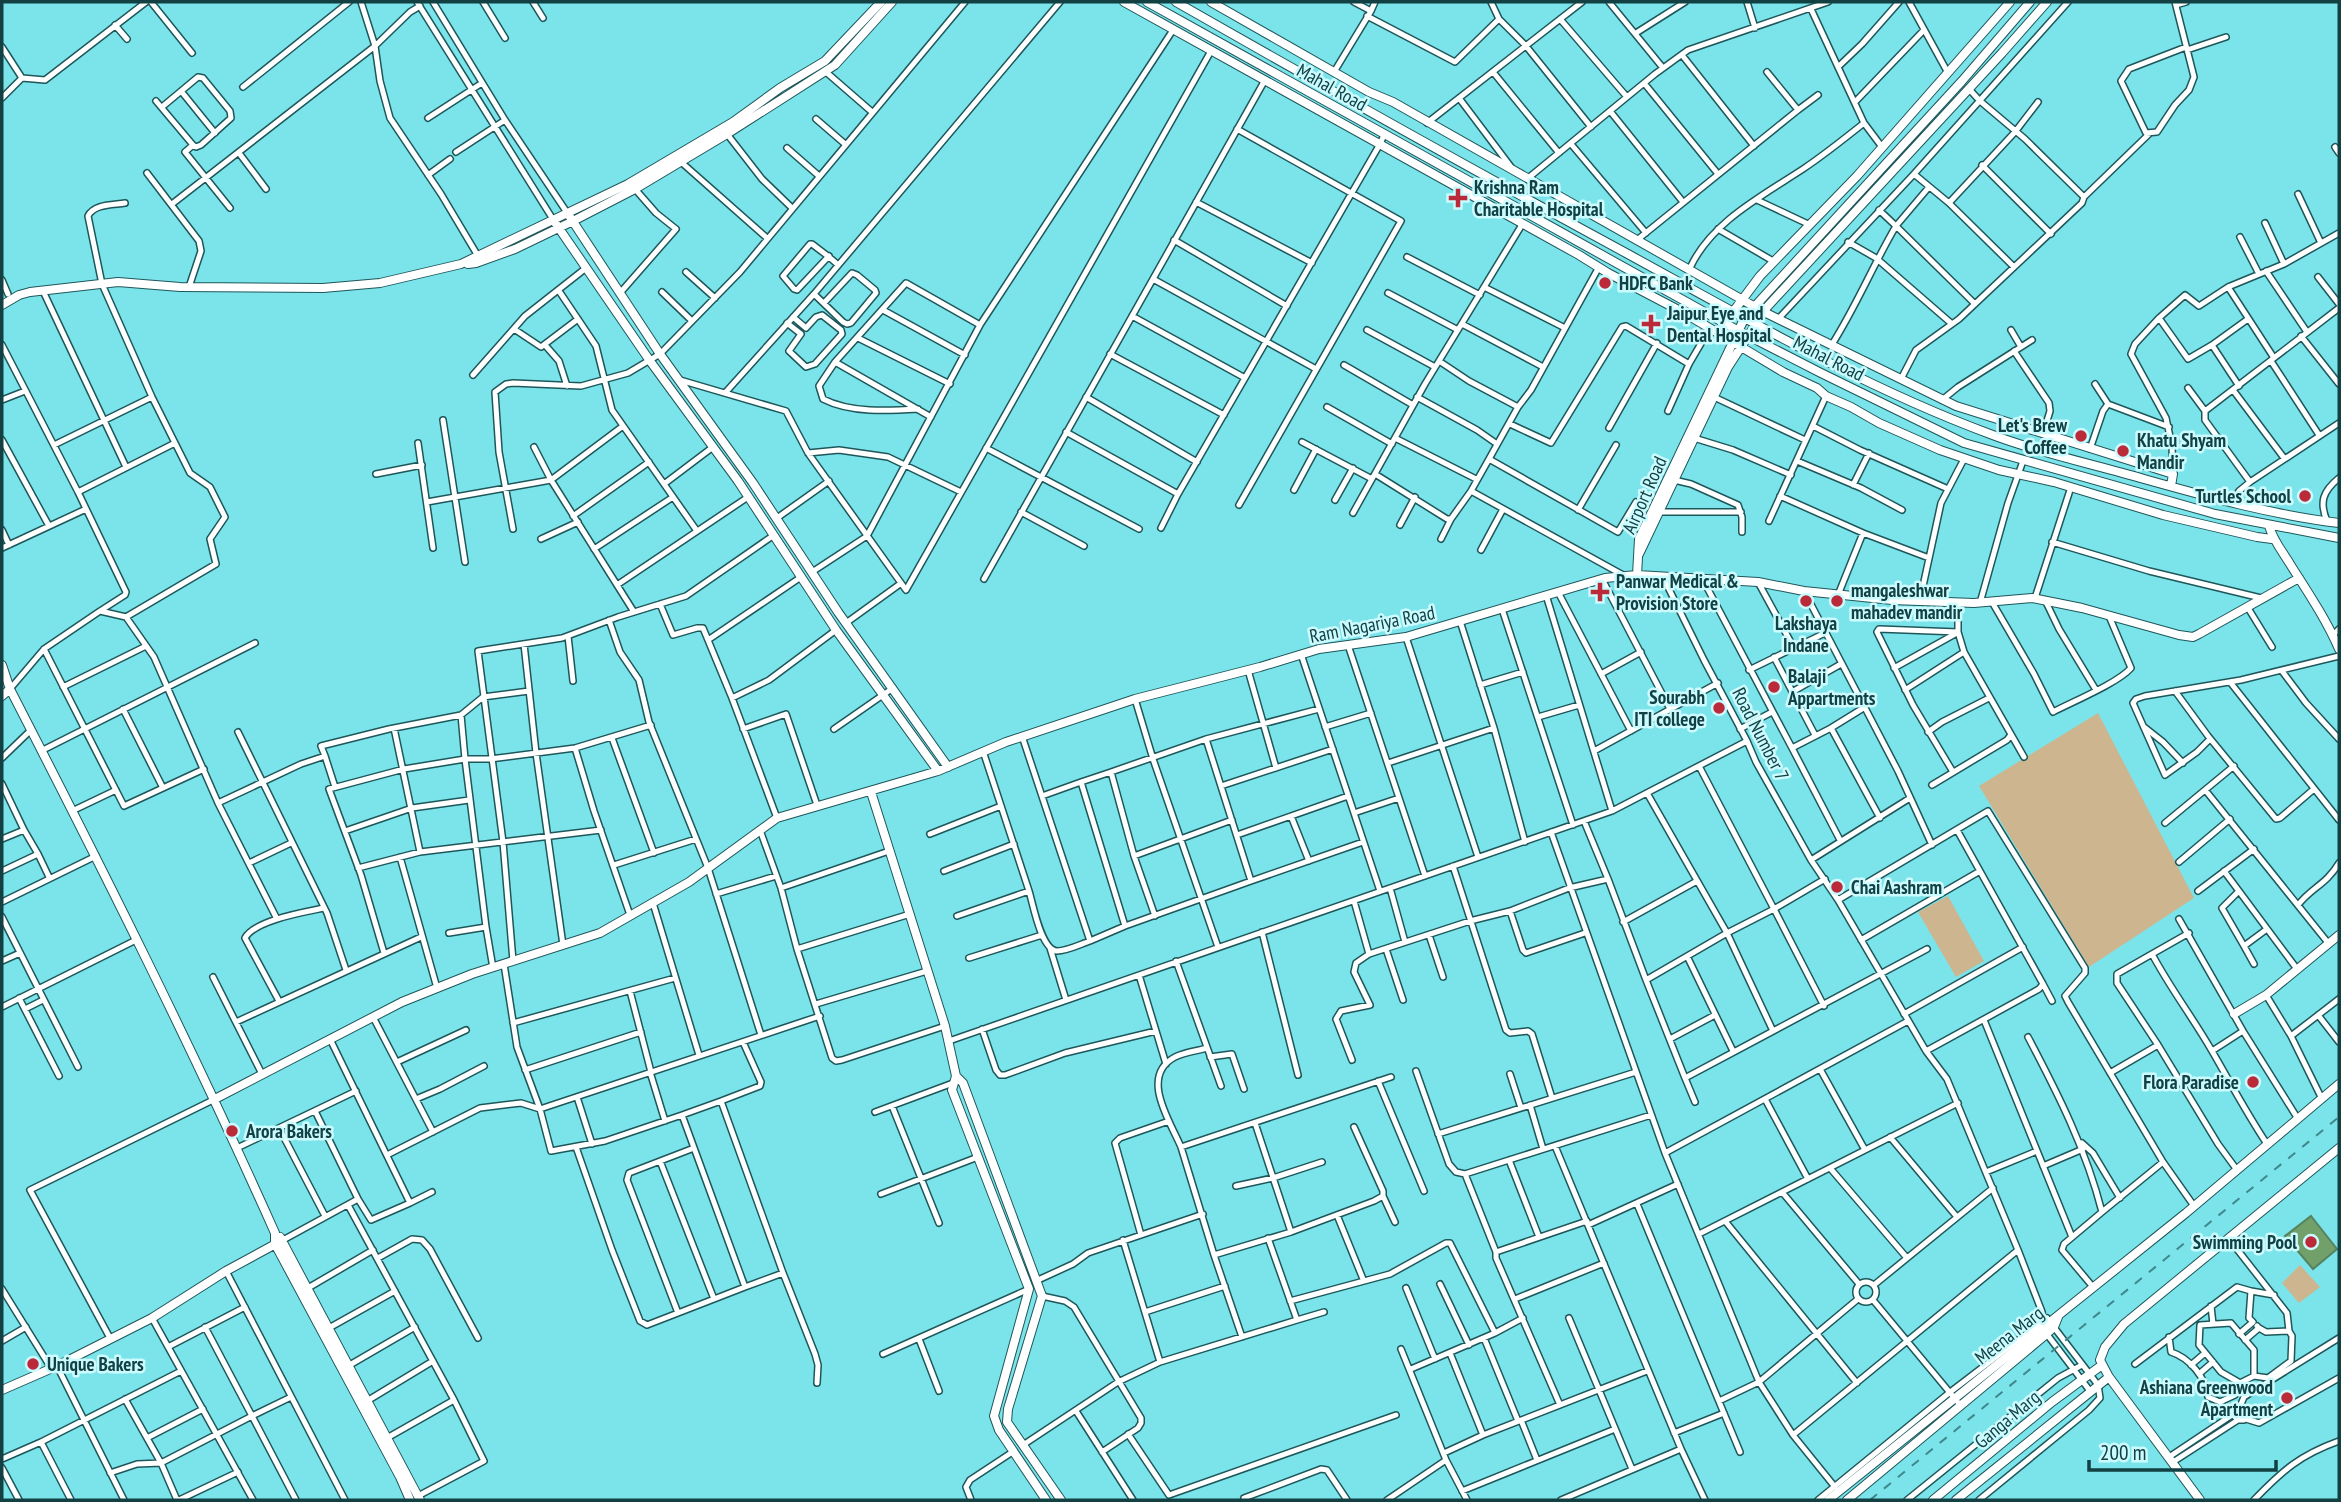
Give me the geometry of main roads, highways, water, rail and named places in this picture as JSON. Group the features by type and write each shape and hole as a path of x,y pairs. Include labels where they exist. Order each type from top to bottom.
{"railway":[{"path":"1870,1500 2339,1117"}],"place":[{"name":"Krishna Ram Charitable Hospital","path":"1458,198"},
{"name":"HDFC Bank","path":"1605,283"},
{"name":"Jaipur Eye and Dental Hospital","path":"1651,324"},
{"name":"Let's Brew Coffee","path":"2081,436"},
{"name":"Khatu Shyam Mandir","path":"2123,451"},
{"name":"Turtles School","path":"2305,496"},
{"name":"Panwar Medical & Provision Store","path":"1600,592"},
{"name":"Lakshaya Indane","path":"1806,601"},
{"name":"mangaleshwar mahadev mandir","path":"1837,601"},
{"name":"Balaji Appartments","path":"1774,687"},
{"name":"Sourabh ITI college","path":"1719,708"},
{"name":"Chai Aashram","path":"1837,887"},
{"name":"Flora Paradise","path":"2253,1082"},
{"name":"Arora Bakers","path":"232,1131"},
{"name":"Swimming Pool","path":"2311,1242"},
{"name":"Unique Bakers","path":"33,1364"},
{"name":"Ashiana Greenwood Apartment","path":"2287,1398"}]}
